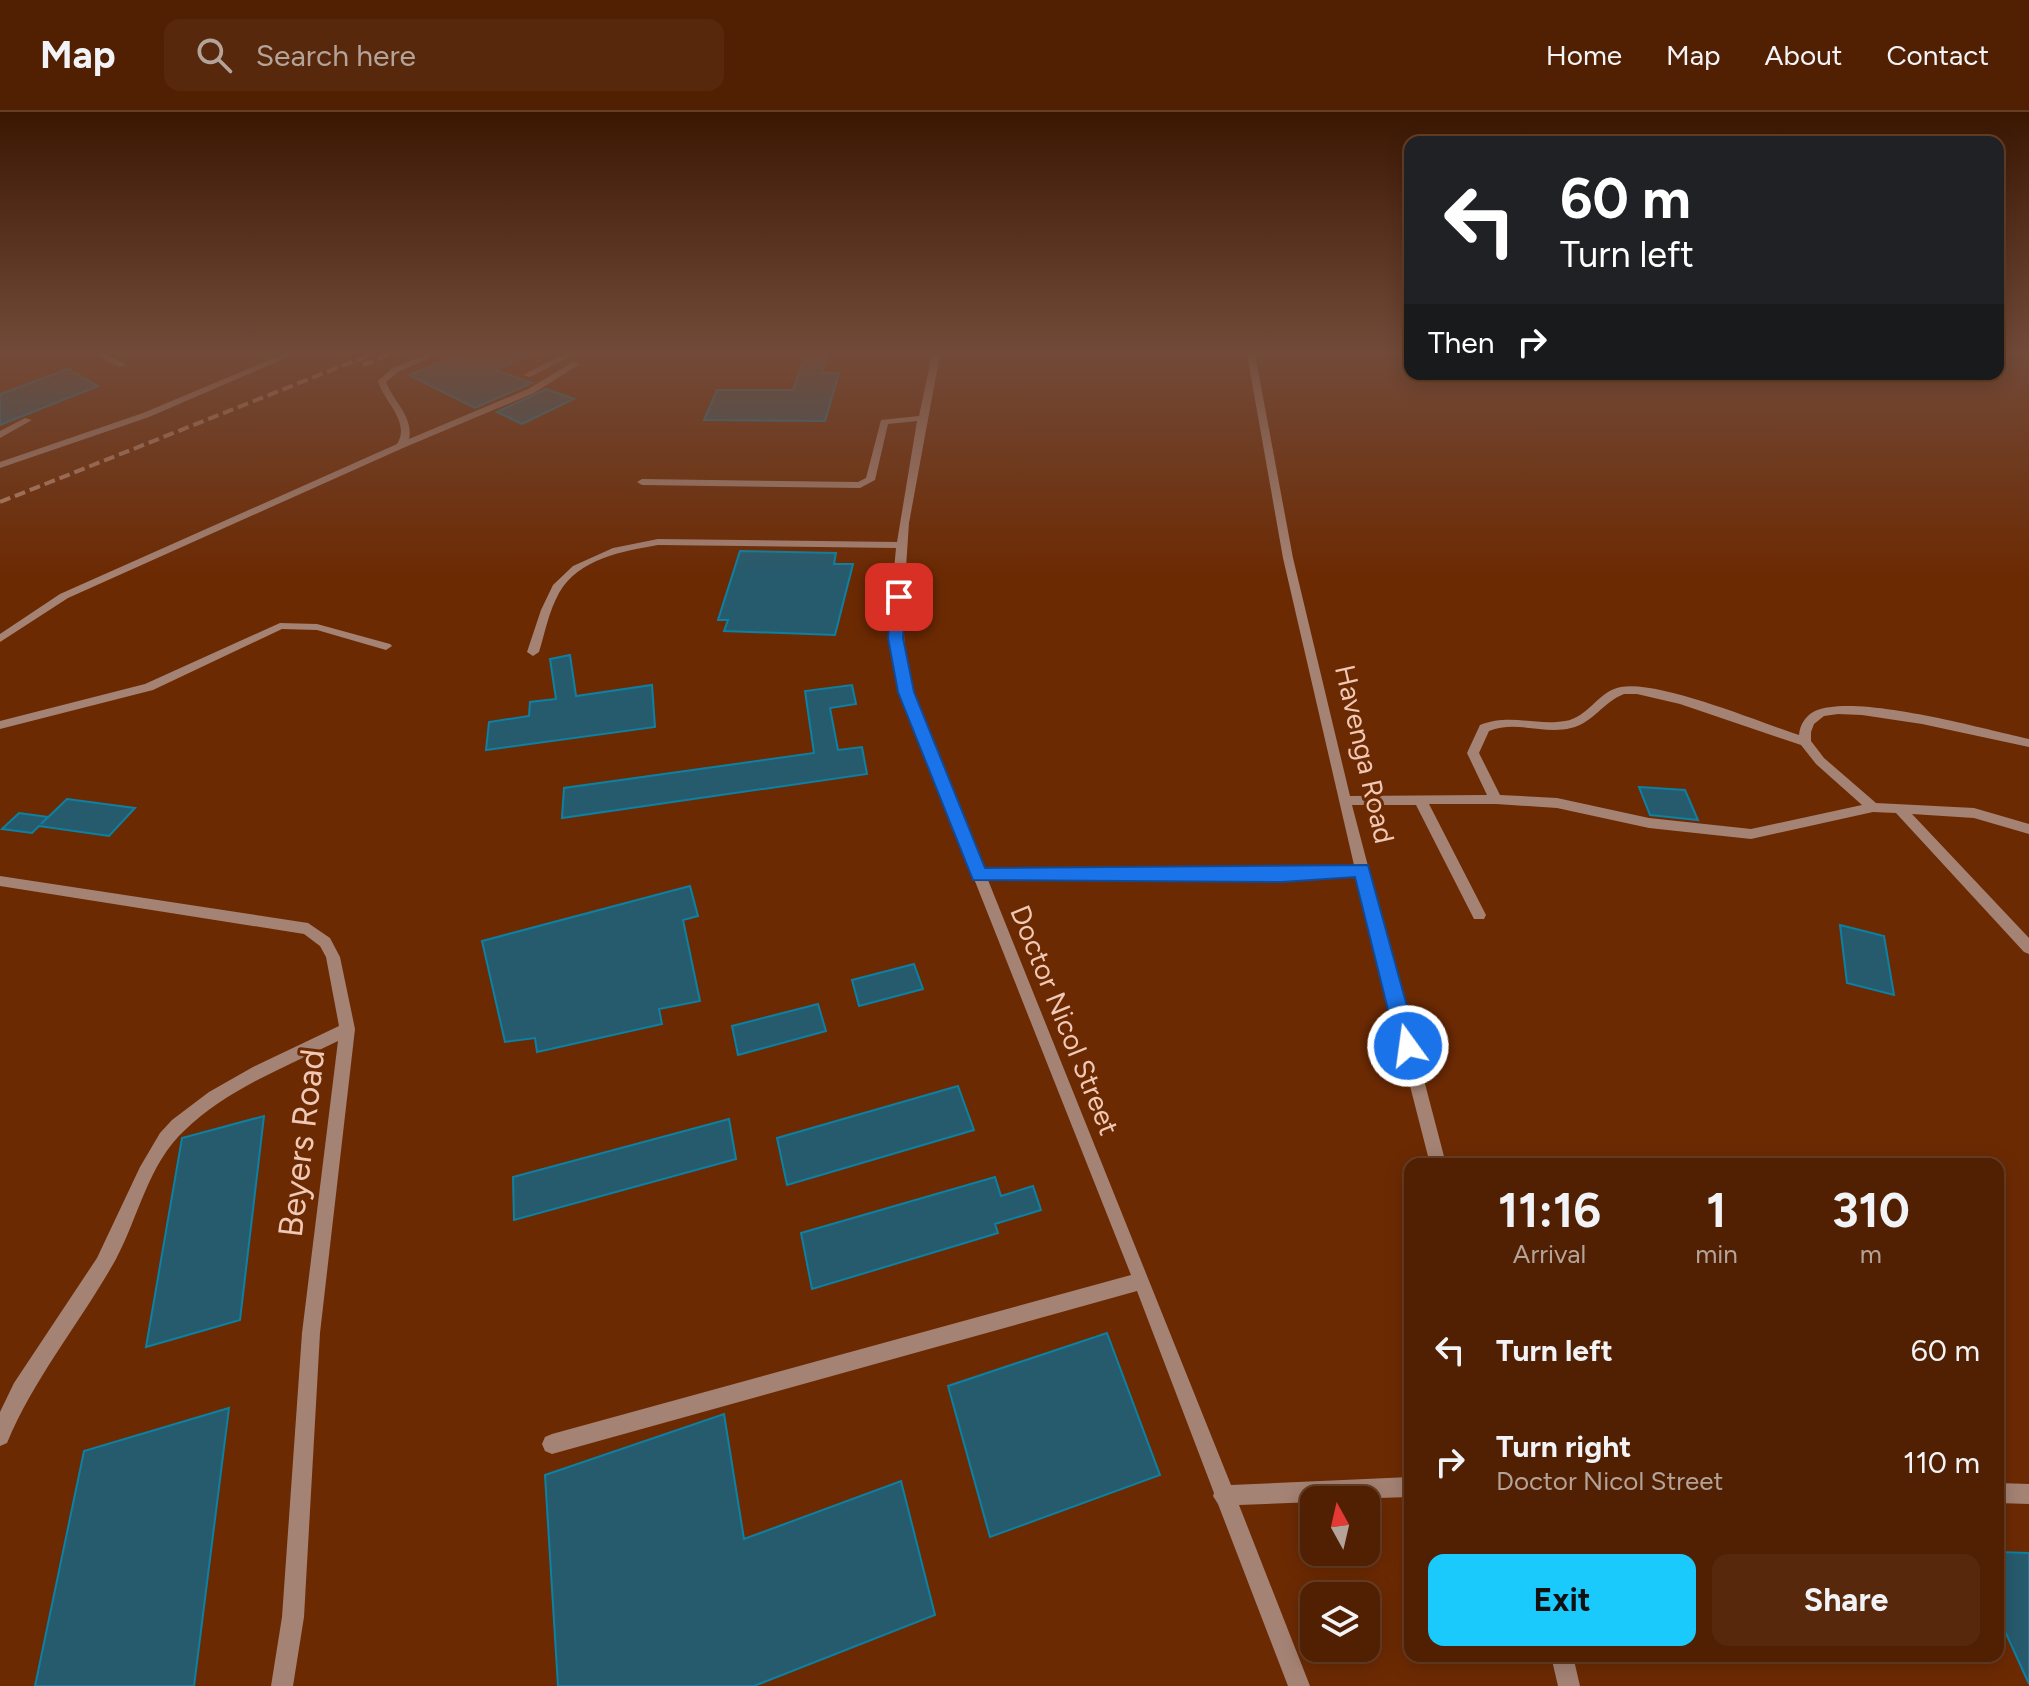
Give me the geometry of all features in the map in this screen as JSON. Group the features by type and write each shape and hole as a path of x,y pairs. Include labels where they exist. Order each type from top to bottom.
{"street":[{"path":"0,465 107,427"},
{"path":"400,446 406,437 407,427"},
{"path":"0,639 64,596 444,427"},
{"path":"642,482 860,485 870,480 881,427"},
{"name":"Doctor Nicol Street","path":"921,427 903,545 896,638 910,704 1142,1281 1299,1686"},
{"name":"Havenga Road","path":"1262,427 1344,801 1436,1158"},
{"path":"533,652 558,585 590,562 634,545 658,542 903,545"},
{"path":"0,725 149,687 280,626 317,627 386,646"},
{"path":"1496,799 1473,753 1484,728 1502,722 1569,725 1587,717 1606,698 1622,690 1666,696 1805,742 1820,761 1873,807"},
{"path":"1805,742 1809,721 1821,713 1840,710 1869,712 2029,743"},
{"path":"1344,801 1496,799 1557,803 1649,823 1751,834 1873,807 1898,807 1974,813 2029,829"},
{"path":"1421,801 1479,915"},
{"path":"1898,807 2029,948"},
{"path":"979,875 1046,872 1282,875 1362,870"},
{"name":"Beyers Road","path":"0,881 308,929 325,942 333,957 347,1029 311,1333 301,1448 293,1617 282,1686"},
{"path":"0,1436 34,1365 103,1265 156,1154 177,1125 232,1089 347,1029"},
{"path":"552,1444 1142,1281"},
{"path":"1223,1496 1404,1487"},
{"path":"2004,1493 2029,1494"},
{"path":"1563,1662 1569,1686"}],"building":[{"path":"740,551 836,553 834,564 853,564 835,635 724,631 728,620 718,620"},
{"path":"570,655 576,696 652,685 655,727 486,750 489,722 529,716 530,702 556,699 550,659"},
{"path":"852,685 856,704 830,708 838,750 862,747 867,774 562,818 564,788 814,753 805,691"},
{"path":"1639,787 1685,790 1698,820 1650,815"},
{"path":"67,799 135,808 109,836 39,826 32,833 2,829 19,813 48,817 41,824"},
{"path":"690,886 698,916 683,920 700,1001 659,1009 662,1024 537,1052 535,1038 505,1042 482,941"},
{"path":"1840,925 1884,936 1894,995 1847,983"},
{"path":"914,964 923,989 859,1006 852,980"},
{"path":"818,1004 826,1031 738,1055 732,1026"},
{"path":"958,1086 974,1130 787,1185 777,1138"},
{"path":"264,1116 240,1320 146,1347 182,1138"},
{"path":"729,1119 736,1159 514,1220 513,1177"},
{"path":"995,1177 1001,1196 1033,1186 1041,1210 995,1224 998,1233 812,1289 801,1233"},
{"path":"1107,1333 1160,1475 990,1537 948,1386"},
{"path":"229,1408 194,1686 35,1686 84,1451"},
{"path":"724,1414 744,1539 901,1481 935,1615 754,1686 558,1686 545,1475"},
{"path":"2004,1552 2029,1553 2029,1684 2004,1629"}],"railway":[{"path":"0,502 187,427"}],"route":[{"path":"899,597 896,638 906,692 979,875 1046,872 1282,875 1362,870 1408,1046"}]}
